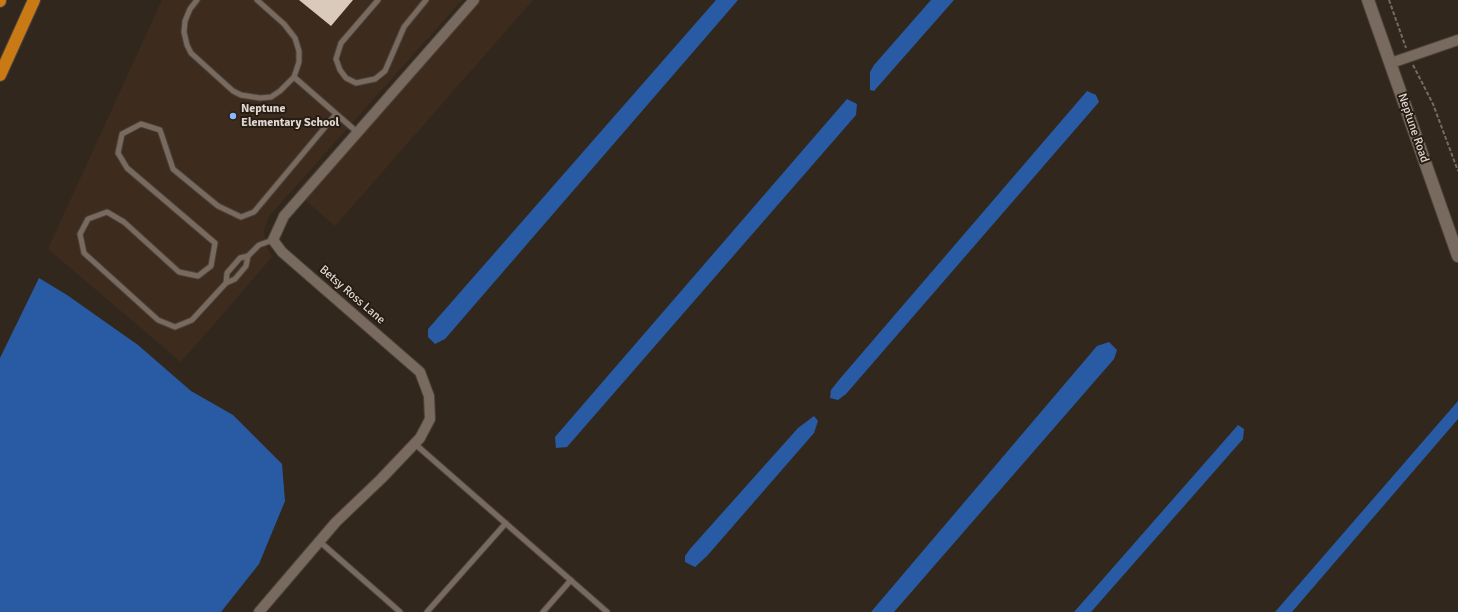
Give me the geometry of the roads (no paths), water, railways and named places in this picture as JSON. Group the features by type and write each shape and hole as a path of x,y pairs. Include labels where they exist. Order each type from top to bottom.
{"highway":[{"path":"0,75 34,0"}],"main road":[{"name":"Neptune Road","path":"1368,0 1458,256"}],"street":[{"path":"273,240 284,216 474,0"},
{"path":"1391,63 1458,40"},
{"name":"Betsy Ross Lane","path":"259,612 336,522 415,444 420,438 430,419 429,396 420,372 282,252 273,240"}],"lane":[{"path":"197,0 190,9 185,21 184,32 187,45 196,59 233,91 250,98 271,97 280,91 294,77 299,62 299,50 295,38 284,24 256,0"},
{"path":"378,0 341,43 336,59 340,70 346,78 356,83 375,79 385,71 404,27 426,0"},
{"path":"294,77 357,132"},
{"path":"273,240 258,245 248,256 246,266 235,278 226,283 192,320 175,327 158,320 84,253 80,234 88,219 107,212 124,222 179,272 198,276 212,266 215,243 127,168 118,153 122,134 141,124 160,130 173,169 218,206 241,217 254,212 336,114"},
{"path":"226,283 227,273 240,258 248,256"},
{"path":"415,444 607,612"},
{"path":"426,612 506,523"},
{"path":"319,541 400,612"},
{"path":"544,612 571,580"}],"water":[{"path":"716,0 738,0 445,339 435,344 428,337 428,329"},
{"path":"931,0 954,0 874,91 870,90 870,72 874,65"},
{"path":"1087,91 1096,95 1099,102 846,394 838,400 830,398 831,390 838,381"},
{"path":"847,99 857,104 856,115 567,447 556,448 555,437"},
{"path":"39,278 67,295 138,345 191,391 233,415 282,464 285,501 259,564 221,612 0,612 0,358"},
{"path":"1109,342 1117,350 1114,359 894,612 871,612 1097,346"},
{"path":"1458,401 1458,419 1292,612 1275,612"},
{"path":"814,416 818,421 814,433 707,556 695,567 685,562 685,556 690,549 798,428"},
{"path":"1238,425 1244,429 1243,439 1091,612 1074,612"}],"place":[{"name":"Neptune Elementary School","path":"233,116"}]}
